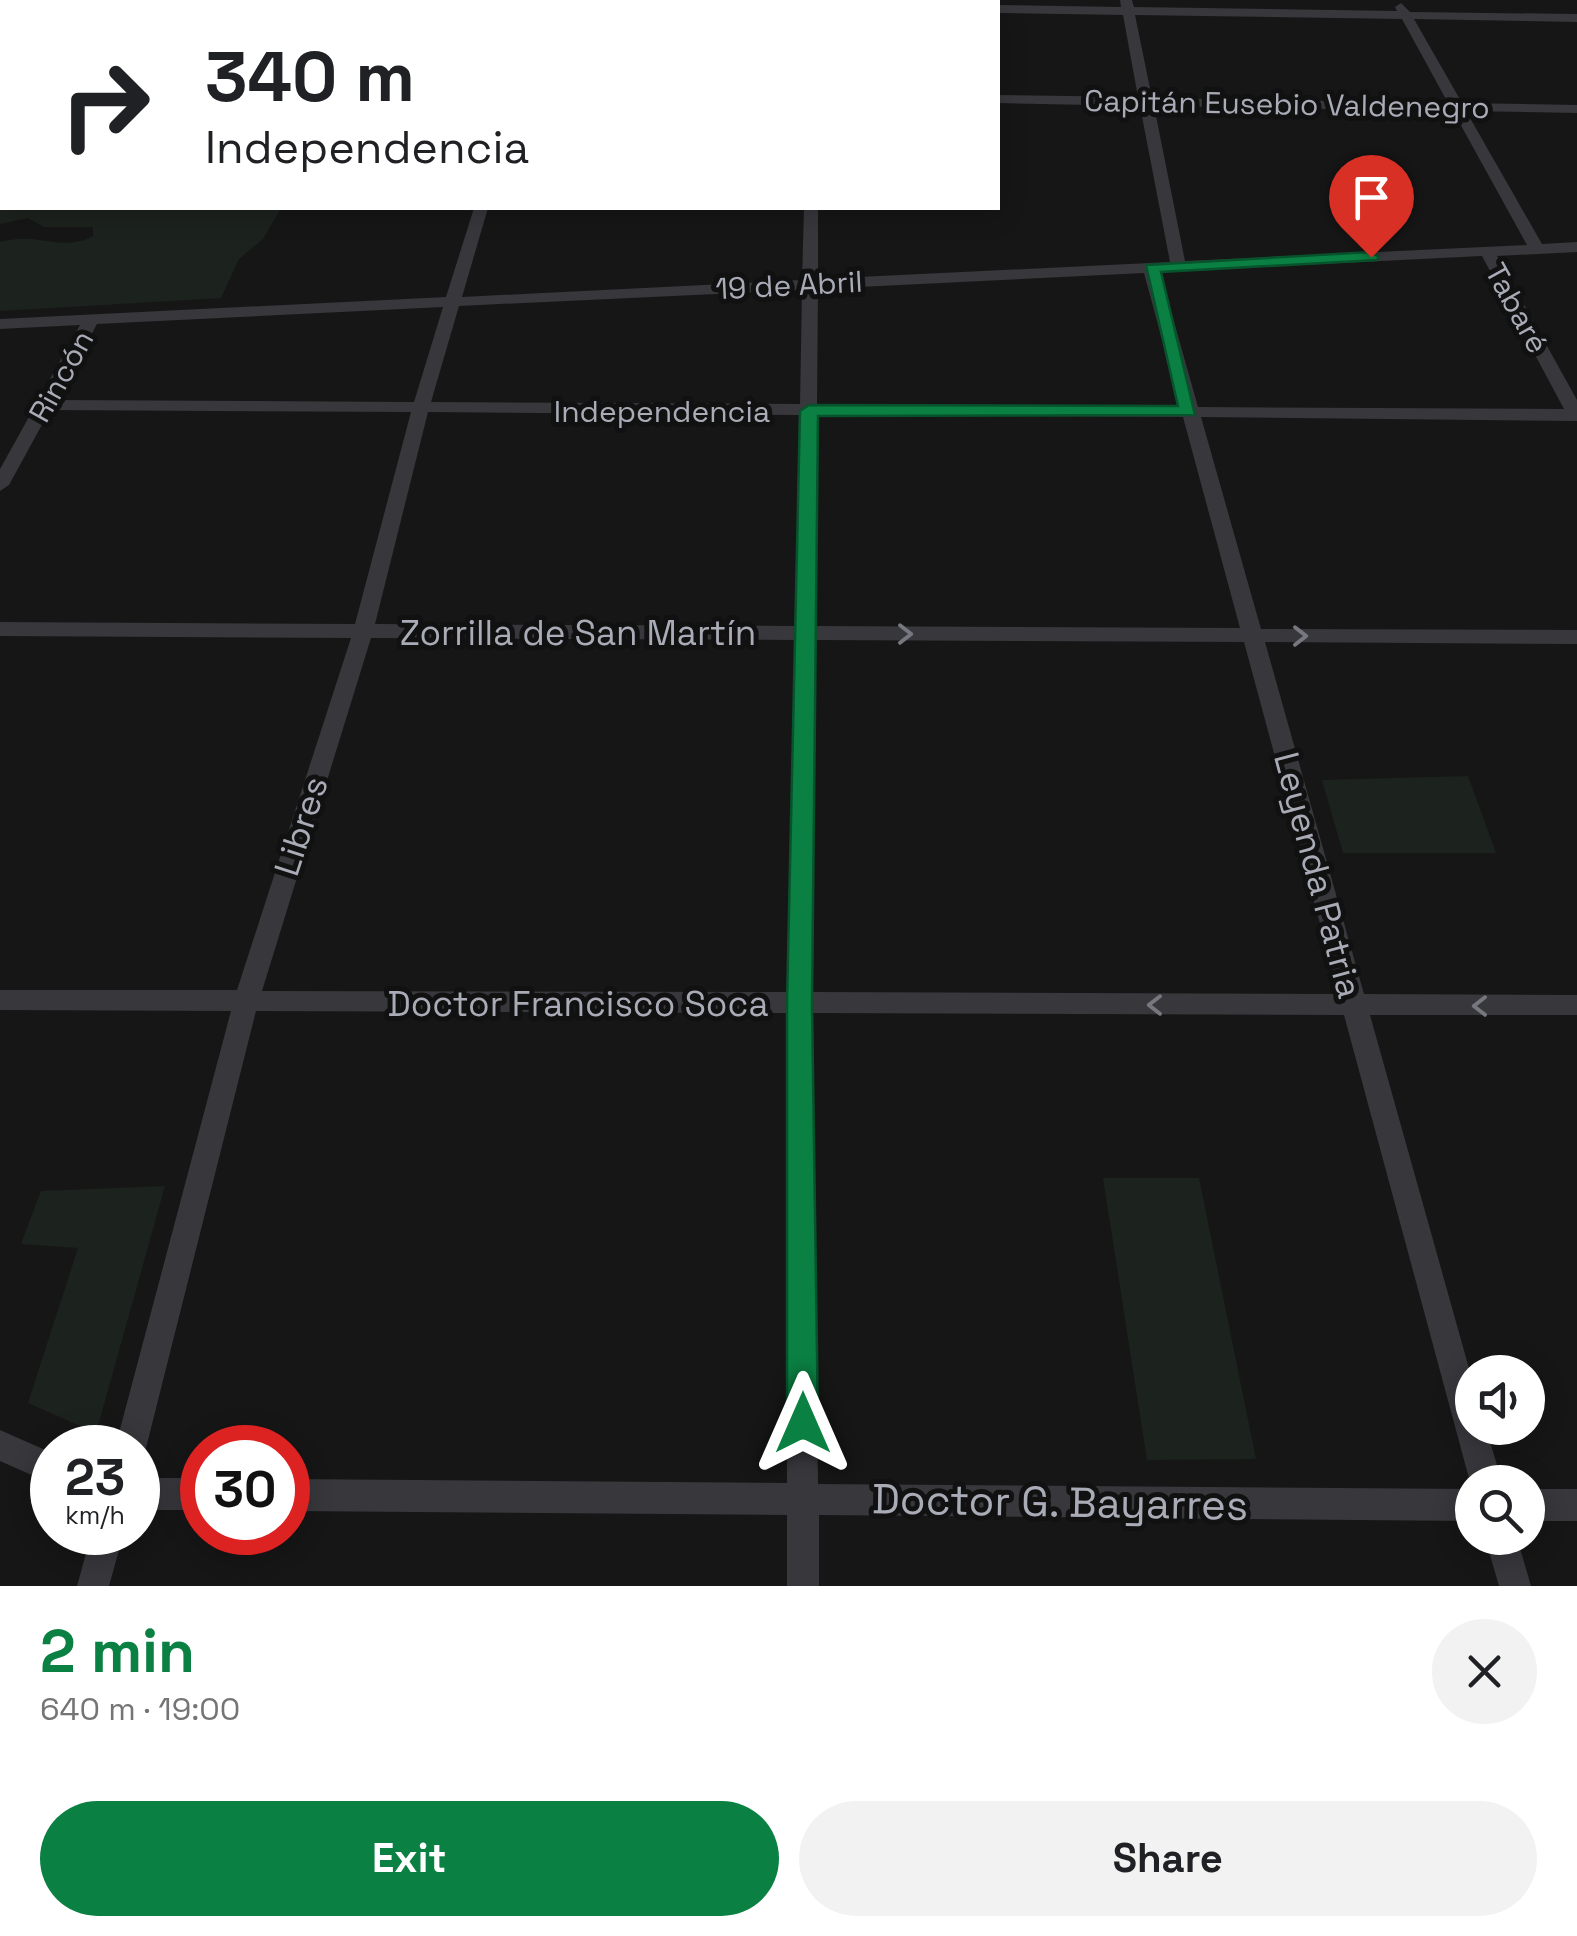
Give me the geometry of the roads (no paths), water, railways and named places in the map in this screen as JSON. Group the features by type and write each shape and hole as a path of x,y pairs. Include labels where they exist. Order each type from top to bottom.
{"street":[{"path":"1397,0 1537,248"},
{"path":"1127,6 1178,266"},
{"path":"1000,9 1127,6 1577,18"},
{"name":"Capitán Eusebio Valdenegro","path":"1000,99 1577,110"},
{"name":"Libres","path":"136,1425 245,1004 363,632 420,410 480,210"},
{"path":"803,1586 800,1003 811,210"},
{"name":"19 de Abril","path":"0,324 1577,246"},
{"name":"Tabaré","path":"1487,252 1577,415"},
{"name":"Leyenda Patria","path":"1152,268 1188,412 1481,1465"},
{"name":"Rincón","path":"0,485 92,319"},
{"name":"Independencia","path":"46,406 1577,415"},
{"name":"Zorrilla de San Martín","path":"0,629 1577,637"},
{"name":"Doctor Francisco Soca","path":"0,1000 245,1004 1577,1006"},
{"path":"0,1445 30,1459"},
{"name":"Doctor G. Bayarres","path":"310,1495 1455,1505"},
{"path":"1545,1506 1577,1505"},
{"path":"93,1586 102,1555"},
{"path":"1507,1555 1515,1586"}]}
